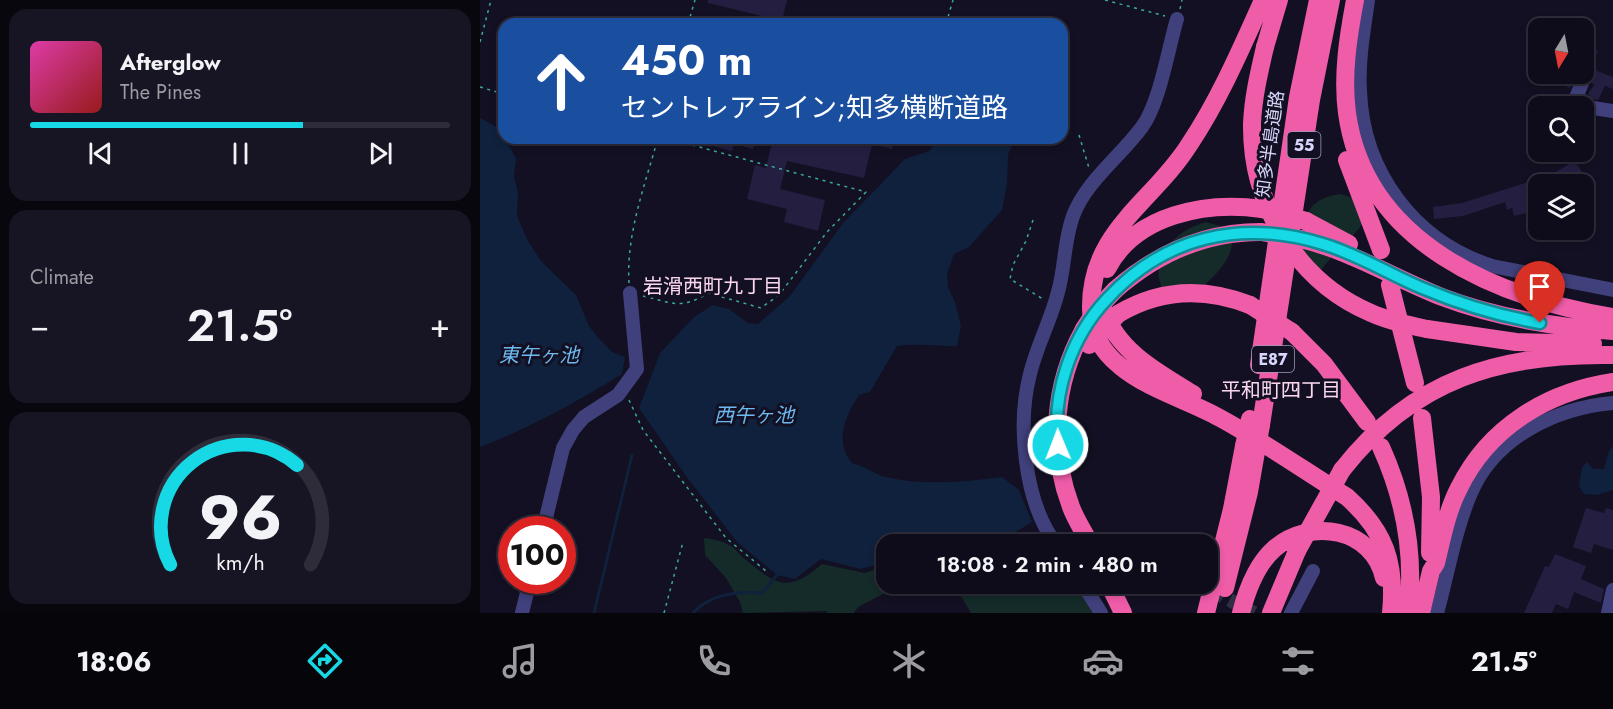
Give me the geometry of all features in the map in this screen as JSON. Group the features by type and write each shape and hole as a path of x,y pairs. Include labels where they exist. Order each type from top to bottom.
{"highway":[{"path":"1263,0 1197,134 1171,170 1129,213 1106,249 1093,280 1091,304 1093,329 1100,345 1120,367 1153,386 1221,418 1257,449 1347,497 1374,525 1381,537 1389,561 1392,587 1391,613"},
{"path":"1279,0 1255,91 1252,139 1259,182 1274,222 1284,240 1306,268 1341,297 1383,318 1427,329 1516,342 1613,345"},
{"name":"知多半島道路","path":"1277,291 1298,97 1318,0"},
{"name":"知多半島道路","path":"1218,613 1257,449 1255,422 1311,100 1331,0"},
{"path":"1354,5 1338,86 1338,117 1347,159 1381,250"},
{"path":"1354,5 1346,70 1347,115 1362,166 1389,211 1409,232 1432,250 1492,283 1557,305 1613,317"},
{"path":"1257,449 1265,441 1132,353 1111,327 1103,308 1104,278 1112,260 1127,242 1148,227 1198,209 1219,206 1262,209 1346,252 1443,297 1505,316 1562,326 1613,331"},
{"path":"1085,534 1072,508 1059,458 1071,383 1097,309 1115,290 1153,260 1188,243 1229,234 1304,230"},
{"path":"1390,285 1415,383"},
{"path":"1087,337 1118,314 1150,299 1185,292 1216,294 1250,304 1292,332 1324,364 1367,422"},
{"path":"1271,613 1297,551 1342,470 1366,441 1395,415 1430,392 1462,377 1498,366 1555,356 1613,355"},
{"path":"1431,571 1436,563 1458,490 1470,468 1504,428 1552,398 1580,388 1613,382"},
{"path":"1421,613 1431,571 1431,496 1422,418"},
{"path":"1381,447 1396,482 1406,520 1410,581 1408,613"},
{"name":"知多半島道路","path":"1206,613 1232,509 1257,449"},
{"path":"1240,613 1250,585 1264,560 1283,541 1313,529 1347,535 1368,549 1377,560 1384,575 1385,613"},
{"path":"1114,594 1123,613"}],"street":[{"path":"1368,0 1362,49 1360,90 1362,111 1370,146 1386,180 1406,211 1429,234 1474,260 1492,266 1613,291"},
{"path":"1051,534 1038,509 1026,465 1024,414 1034,358 1055,304 1073,216 1095,182 1143,126 1152,109 1177,19"},
{"path":"1582,84 1577,95 1587,107 1613,111"},
{"path":"546,516 563,448 573,430 584,417 625,388 637,369 630,293"},
{"path":"1437,613 1462,517 1482,473 1520,434 1539,423 1556,416 1613,403"},
{"path":"1291,613 1313,571"},
{"path":"1608,613 1613,590"},
{"path":"522,613 527,594"},
{"path":"1089,594 1101,613"}],"path":[{"path":"480,42 491,0"},
{"path":"690,18 694,0"},
{"path":"948,18 953,0"},
{"path":"1105,0 1177,19"},
{"path":"480,87 498,92"},
{"path":"1079,135 1091,178 1095,182"},
{"path":"656,144 631,238 628,260 630,293 681,304 693,303 708,293 761,308 779,295 826,232 866,192 688,144"},
{"path":"1034,220 1026,242 1013,265 1010,279 1055,304"},
{"path":"625,388 634,417 657,451 726,538 766,571"},
{"path":"664,613 683,542"}],"green space":[{"path":"1340,194 1362,201 1367,215 1364,222 1321,270 1302,264 1305,218 1317,202"},
{"path":"1206,222 1231,229 1232,247 1225,262 1200,289 1162,289 1159,266 1168,246 1185,231"},
{"path":"704,538 718,540 731,546 766,575 783,582 800,579 822,564 865,573 876,569 876,594 883,594 858,607 854,613 827,613 827,611 743,613 740,602 726,578 705,555"},
{"path":"960,594 1083,594 1096,613 971,613"}],"water":[{"name":"東午ヶ池","path":"480,118 498,127 498,144 508,144 516,158 514,176 518,192 517,216 528,241 541,261 576,295 589,326 597,336 612,352 625,357 622,374 553,414 480,447"},
{"name":"西午ヶ池","path":"934,144 1012,144 1008,155 1007,184 1002,210 969,247 954,254 947,274 948,287 955,302 961,326 957,346 897,346 870,392 859,395 846,420 843,438 847,455 852,463 882,476 900,480 944,482 1002,477 1019,490 1032,522 1012,534 876,534 876,565 860,569 821,559 795,579 777,575 737,542 686,476 639,408 660,353 694,317 713,305 729,309 748,323 758,324 790,296 843,223 905,159 929,151"},
{"path":"1613,446 1613,490 1597,495 1584,494 1579,486 1582,467 1587,462 1593,469 1604,469 1609,451"}],"building":[{"path":"708,0 787,0 783,18 770,18 708,3"},
{"path":"1594,70 1613,77 1613,89 1605,86 1598,100 1588,94 1594,85"},
{"path":"705,144 734,144 732,151"},
{"path":"734,144 754,144 753,149"},
{"path":"772,144 872,144 864,178 787,161 780,189 825,200 818,231 784,222 787,209 747,199 755,165 766,168"},
{"path":"872,144 893,144 892,149"},
{"path":"1573,162 1576,162 1582,172 1578,174 1552,174"},
{"path":"1528,182 1528,213 1514,216 1512,208 1507,210 1505,202 1463,216 1434,219 1433,207 1462,203"},
{"path":"1586,508 1604,513 1606,508 1613,510 1613,550 1594,544 1591,553 1573,547"},
{"path":"1555,554 1586,566 1581,579 1604,589 1601,603 1574,592 1568,609 1556,604 1552,613 1524,613 1545,566 1549,567"}],"waterway":[{"path":"594,613 632,455"},
{"path":"693,613 707,602 724,595 762,593 777,575"}],"tunnel":[{"path":"1218,594 1254,613"}],"district":[{"name":"岩滑西町九丁目","path":"713,286"},
{"name":"平和町四丁目","path":"1281,390"}],"route":[{"path":"1058,445 1057,411 1064,373 1084,329 1097,309 1135,272 1153,260 1188,243 1246,232 1285,234 1346,252 1443,297 1484,311 1540,323"}]}
